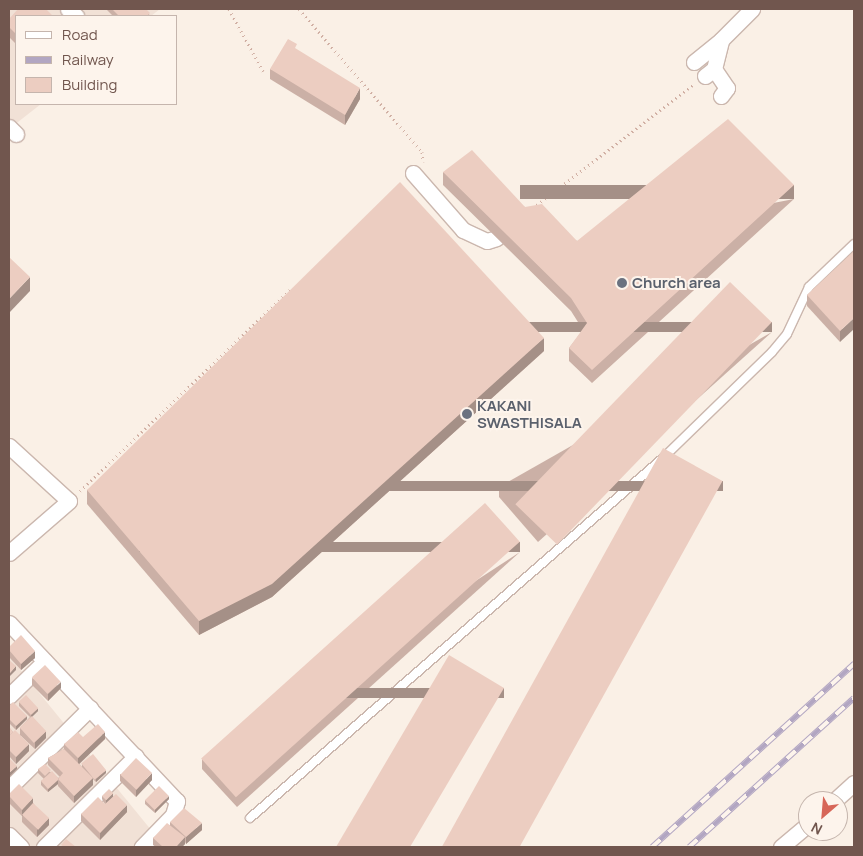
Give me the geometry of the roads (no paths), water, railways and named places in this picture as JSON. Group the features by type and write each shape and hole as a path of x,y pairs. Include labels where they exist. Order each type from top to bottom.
{"street":[{"path":"694,62 721,40 752,9"},
{"path":"721,40 710,72 726,88 721,96"},
{"path":"413,173 463,230 486,241 497,238"},
{"path":"9,446 69,501 9,553"},
{"path":"9,623 136,756 178,807 142,847"},
{"path":"9,696 45,661"},
{"path":"9,788 90,708"},
{"path":"44,847 136,756"},
{"path":"781,847 798,833"},
{"path":"9,834 21,847"}],"lane":[{"path":"250,818 670,451 772,352 786,334 809,287 854,244"}],"railway":[{"path":"652,847 854,664"},
{"path":"689,847 854,698"}],"place":[{"name":"Church area","path":"622,283"},
{"name":"KAKANI SWASTHISALA","path":"467,414"}]}
